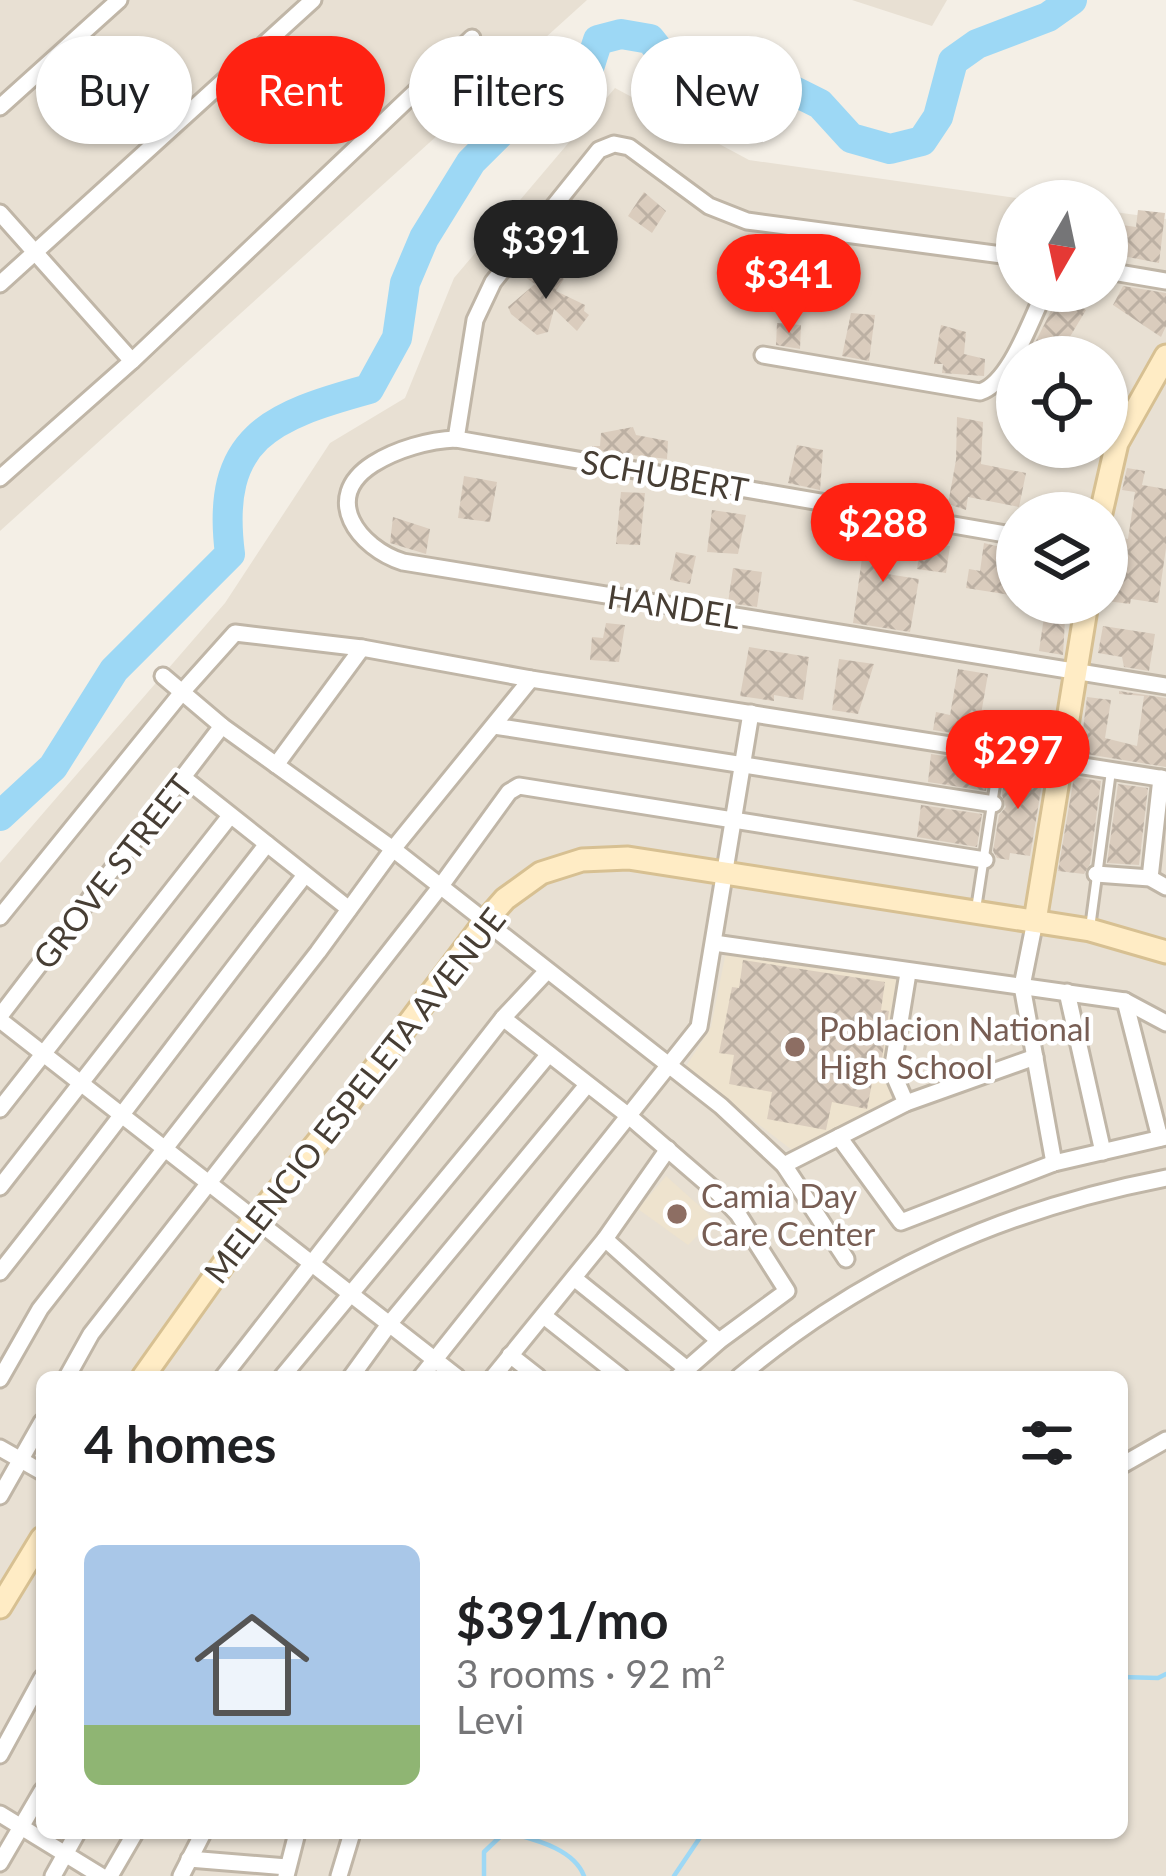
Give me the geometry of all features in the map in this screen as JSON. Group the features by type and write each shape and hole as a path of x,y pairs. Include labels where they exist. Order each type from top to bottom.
{"street":[{"path":"0,106 119,0"},
{"path":"0,284 314,0"},
{"path":"0,478 132,361 409,98"},
{"path":"456,439 475,320 493,282 599,150 614,144 629,147 709,206 747,221 996,254"},
{"path":"0,213 132,361"},
{"path":"1128,275 1166,281"},
{"path":"763,355 980,392 993,388 1004,374 1035,312"},
{"path":"1106,492 1117,443 1166,356"},
{"name":"SCHUBERT","path":"456,439 996,532"},
{"name":"HANDEL","path":"456,439 431,440 372,464 357,479 348,495 348,512 352,526 375,550 414,564 1166,686"},
{"path":"1054,1163 1022,986 1084,624"},
{"path":"0,917 235,633 362,648 1164,779 1150,878"},
{"path":"276,764 362,648"},
{"path":"164,676 222,726 393,849 721,1106 784,1165 846,1259"},
{"path":"0,1379 40,1309 393,849 531,679"},
{"path":"425,1371 699,1027 751,713"},
{"name":"GROVE STREET","path":"0,1018 222,726"},
{"path":"494,726 994,804"},
{"path":"184,778 349,909"},
{"path":"70,1371 91,1334 509,792 519,786 985,860"},
{"path":"0,1109 230,815"},
{"path":"0,1187 267,844"},
{"name":"MELENCIO ESPELETA AVENUE","path":"147,1371 256,1218 339,1117 484,923 541,873 582,860 628,858 1090,930 1166,952"},
{"path":"1096,874 1150,878 1166,887"},
{"path":"0,1272 305,875"},
{"path":"714,943 1125,1001 1166,1023"},
{"path":"228,1371 502,1018 547,971"},
{"path":"906,1103 892,1071 908,973"},
{"path":"1067,992 1103,1152"},
{"path":"839,1137 901,1222 1054,1163 1163,1138 1125,1001"},
{"path":"0,1018 450,1371"},
{"path":"502,1018 630,1117 739,1214 787,1292 684,1371"},
{"path":"287,1371 549,1054"},
{"path":"784,1165 906,1103 1035,1058"},
{"path":"355,1371 587,1085"},
{"path":"498,1371 604,1239 668,1149"},
{"path":"747,1371 838,1305 963,1235 1078,1197 1166,1178"},
{"path":"604,1239 719,1341"},
{"path":"574,1278 680,1371"},
{"path":"544,1316 613,1371"},
{"path":"510,1355 530,1371"},
{"path":"0,1496 36,1432"},
{"path":"1128,1462 1166,1440"},
{"path":"0,1448 36,1468"},
{"path":"0,1607 36,1548"},
{"path":"0,1755 36,1689"},
{"path":"0,1864 36,1802"},
{"path":"0,1814 36,1835"},
{"path":"43,1839 106,1876 131,1839"},
{"path":"53,1876 74,1839"},
{"path":"182,1876 200,1839"},
{"path":"189,1858 286,1872 295,1839"},
{"path":"339,1876 350,1839"}],"lane":[{"path":"976,911 1000,752"},
{"path":"1090,930 1111,770"}],"shaded area":[{"path":"0,0 587,0 547,36 409,36 409,144 428,144 0,531"},
{"path":"852,0 947,0 932,26"},
{"path":"615,88 631,97 631,144 719,144 749,160 996,195 996,312 1128,312 1128,214 1166,219 1166,1876 0,1876 0,863 225,603 330,443 405,398 454,278 568,144 607,144 607,97"},
{"name":"Poblacion National High School","path":"726,952 901,980 899,1101 792,1150 685,1068 711,1027"},
{"name":"Camia Day Care Center","path":"666,1176 714,1219 688,1245 638,1209"}],"building":[{"path":"644,192 666,211 652,233 628,216"},
{"path":"1138,210 1165,213 1159,263 1128,257 1128,226 1136,227"},
{"path":"539,260 564,279 556,291 585,305 589,315 577,331 554,309 548,332 537,335 511,314 508,307 535,284 525,277"},
{"path":"1128,287 1166,293 1166,326 1161,337 1124,312 1128,312"},
{"path":"1050,312 1085,312 1070,336 1038,336"},
{"path":"851,313 875,315 869,361 842,356"},
{"path":"777,323 801,325 800,349 776,345"},
{"path":"941,325 966,332 964,354 985,359 984,376 942,373 943,364 934,364"},
{"path":"957,417 983,422 981,464 1026,473 1022,492 996,492 996,502 968,497 966,510 948,504"},
{"path":"633,427 636,435 668,441 667,459 592,450 600,446 601,433"},
{"path":"797,445 823,450 820,490 788,483"},
{"path":"1127,468 1145,471 1142,485 1166,489 1166,548 1158,603 1131,599 1128,604 1128,539 1135,492 1122,490"},
{"path":"464,476 497,482 490,522 458,518"},
{"path":"621,492 645,493 640,545 616,544"},
{"path":"712,510 746,515 738,554 707,552"},
{"path":"393,517 430,529 426,554 390,543"},
{"path":"867,522 895,527 887,574 919,579 910,632 853,623"},
{"path":"921,542 950,546 946,573 917,569"},
{"path":"984,543 996,546 996,593 966,588 969,569 980,571"},
{"path":"676,552 696,556 690,584 670,580"},
{"path":"733,568 762,572 757,607 728,603"},
{"path":"606,623 625,625 619,662 590,660 592,637 603,638"},
{"path":"1043,624 1065,624 1063,655 1039,651"},
{"path":"1103,626 1155,634 1149,671 1124,667 1122,657 1098,653"},
{"path":"749,647 809,657 803,700 740,696"},
{"path":"839,659 874,664 858,714 832,710"},
{"path":"958,669 988,674 980,720 1049,732 1047,748 933,730 936,712 950,715"},
{"path":"1119,691 1166,698 1166,767 1080,753 1087,697 1111,700 1105,738 1137,746 1144,696"},
{"path":"931,754 990,763 986,791 928,782"},
{"path":"1006,766 1044,772 1030,856 1010,853 1009,860 997,858 993,851 999,815 1006,807 1002,795"},
{"path":"1074,777 1101,781 1090,864 1084,874 1058,871"},
{"path":"1118,784 1148,788 1139,865 1107,863"},
{"path":"921,805 982,814 977,847 917,837"},
{"name":"Poblacion National High School","path":"743,960 885,982 881,1010 889,1011 879,1079 873,1078 867,1109 832,1102 826,1130 767,1119 772,1092 729,1084 734,1055 719,1053 732,987 739,988"}],"waterway":[{"path":"0,816 53,767 114,670 230,554 232,483 242,457 257,438 304,410 369,389 397,338 405,283 424,238 471,162 511,122 554,109 581,93 598,40 621,34 650,39 696,97 729,111 792,90 820,104 851,138 890,149 922,141 938,117 953,61 977,44 1048,17 1072,0"},
{"path":"1128,1677 1166,1674"},
{"path":"484,1876 484,1852 498,1839"},
{"path":"530,1839 563,1852 584,1876"},
{"path":"674,1876 699,1839"}],"place":[{"name":"Poblacion National High School","path":"795,1047"},
{"name":"Camia Day Care Center","path":"677,1214"}]}
